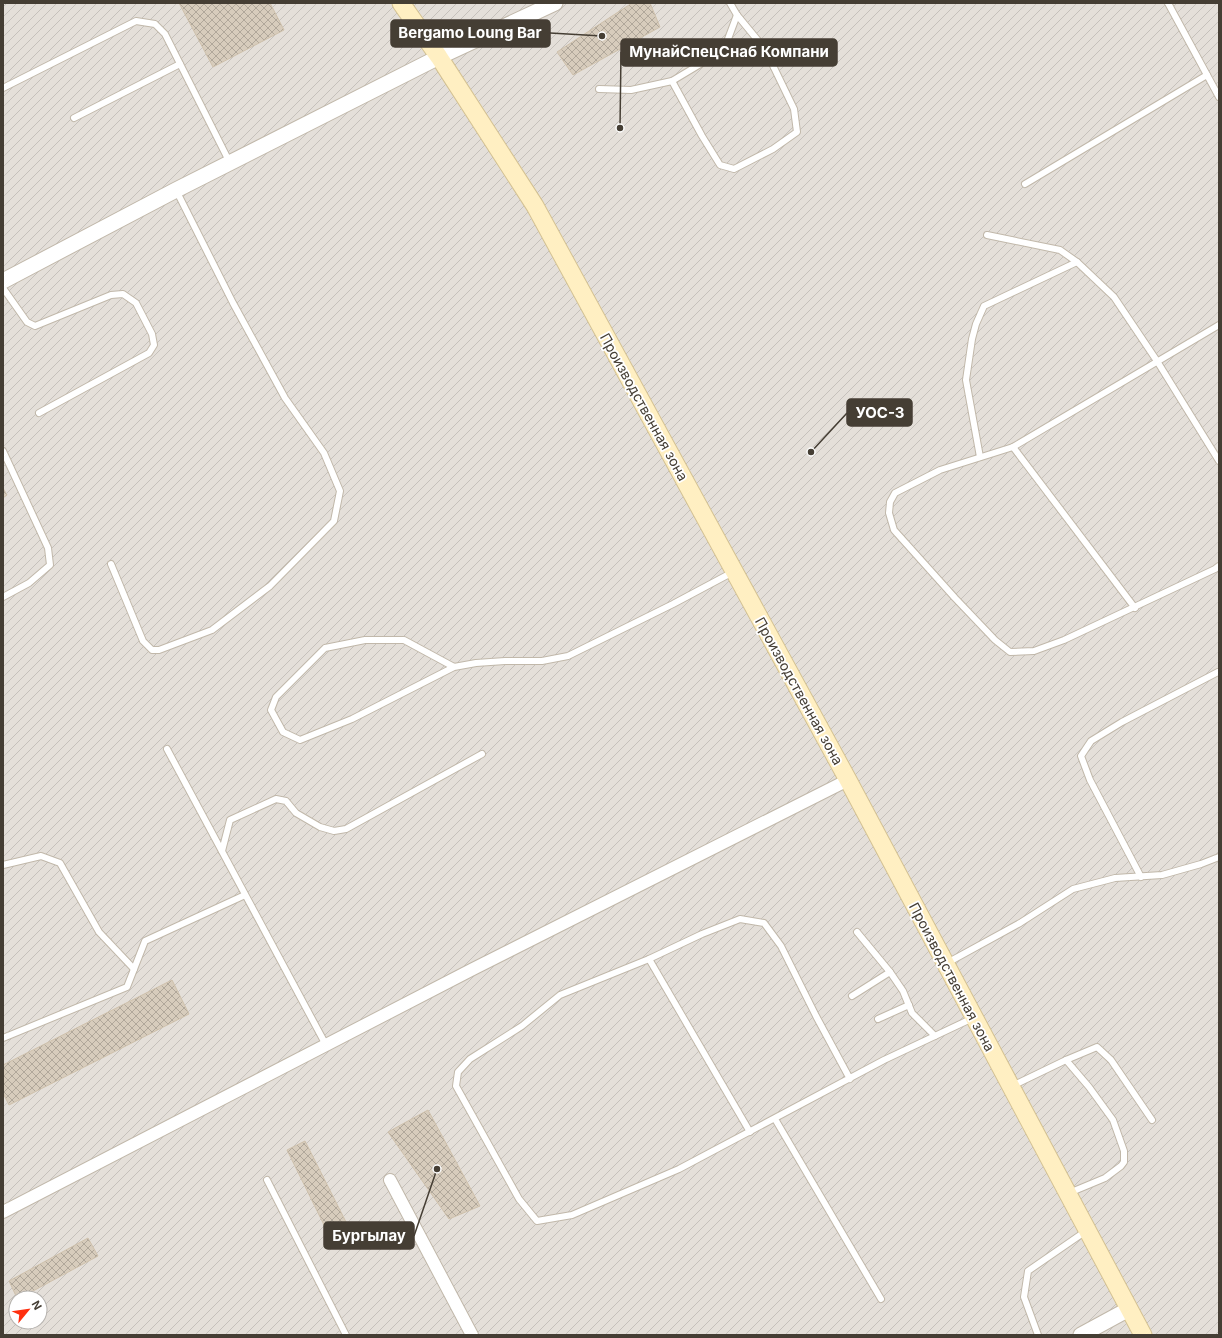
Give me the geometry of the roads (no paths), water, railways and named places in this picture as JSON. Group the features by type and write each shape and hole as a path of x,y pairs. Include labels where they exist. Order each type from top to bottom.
{"main road":[{"name":"Производственная зона","path":"401,3 439,57 535,206 848,780 1143,1335"}],"street":[{"path":"3,281 176,190 439,57 555,3"},
{"path":"3,1212 473,969 848,780"},
{"path":"390,1180 472,1335"},
{"path":"1081,1335 1129,1310"}],"lane":[{"path":"672,81 702,136 720,165 734,169 773,149 797,132 794,109 765,48 737,15 730,3"},
{"path":"1168,3 1219,97"},
{"path":"599,89 631,90 672,81 707,60 725,47 737,15"},
{"path":"3,88 136,21 156,24 165,34 230,163"},
{"path":"74,118 180,64"},
{"path":"1025,184 1207,75"},
{"path":"111,564 143,641 152,650 159,650 212,630 270,586 334,521 340,491 324,453 285,398 233,303 176,190"},
{"path":"987,235 1060,250 1077,262 1114,297 1157,361 1219,461"},
{"path":"980,457 966,380 974,331 984,306 1077,262"},
{"path":"3,288 27,322 35,326 111,295 123,294 136,303 152,334 154,345 149,353 39,412"},
{"path":"1219,325 1012,447 940,470 896,493 890,502 889,513 894,530 955,598 995,640 1010,652 1034,651 1064,640 1135,608 1219,566"},
{"path":"1012,447 1135,608"},
{"path":"3,451 48,548 50,565 29,583 3,597"},
{"path":"454,667 404,640 365,640 325,648 276,698 271,710 283,732 300,740 352,719 454,667 476,663 505,661 542,661 568,656 673,604 734,571"},
{"path":"1141,877 1090,780 1081,756 1091,741 1122,722 1218,672"},
{"path":"167,749 326,1045"},
{"path":"222,851 230,820 276,799 286,800 296,812 320,827 334,832 346,829 482,754"},
{"path":"3,864 41,856 60,863 99,932 134,969"},
{"path":"945,963 1020,923 1073,888 1115,878 1162,875 1201,864 1219,857"},
{"path":"3,1038 127,987 145,941 246,896"},
{"path":"850,1078 816,1016 781,946 764,923 740,919 702,934 649,959 560,995 522,1026 470,1059 458,1072 456,1086 519,1199 537,1221 572,1214 678,1169 750,1132 884,1060 974,1018"},
{"path":"857,932 890,972 903,991 912,1013 935,1036"},
{"path":"649,959 750,1132"},
{"path":"852,996 890,972"},
{"path":"878,1019 909,1005"},
{"path":"1011,1086 1097,1047 1111,1060 1152,1120"},
{"path":"1066,1060 1089,1087 1113,1120 1124,1151 1124,1162 1121,1166 1105,1178 1068,1193"},
{"path":"774,1119 880,1299"},
{"path":"268,1180 346,1335"},
{"path":"1038,1335 1024,1297 1028,1271 1087,1230"}],"place":[{"name":"Bergamo Loung Bar","path":"602,36"},
{"name":"МунайСпецСнаб Компани","path":"620,128"},
{"name":"УОС-3","path":"811,452"},
{"name":"Бургылау","path":"437,1169"}]}
